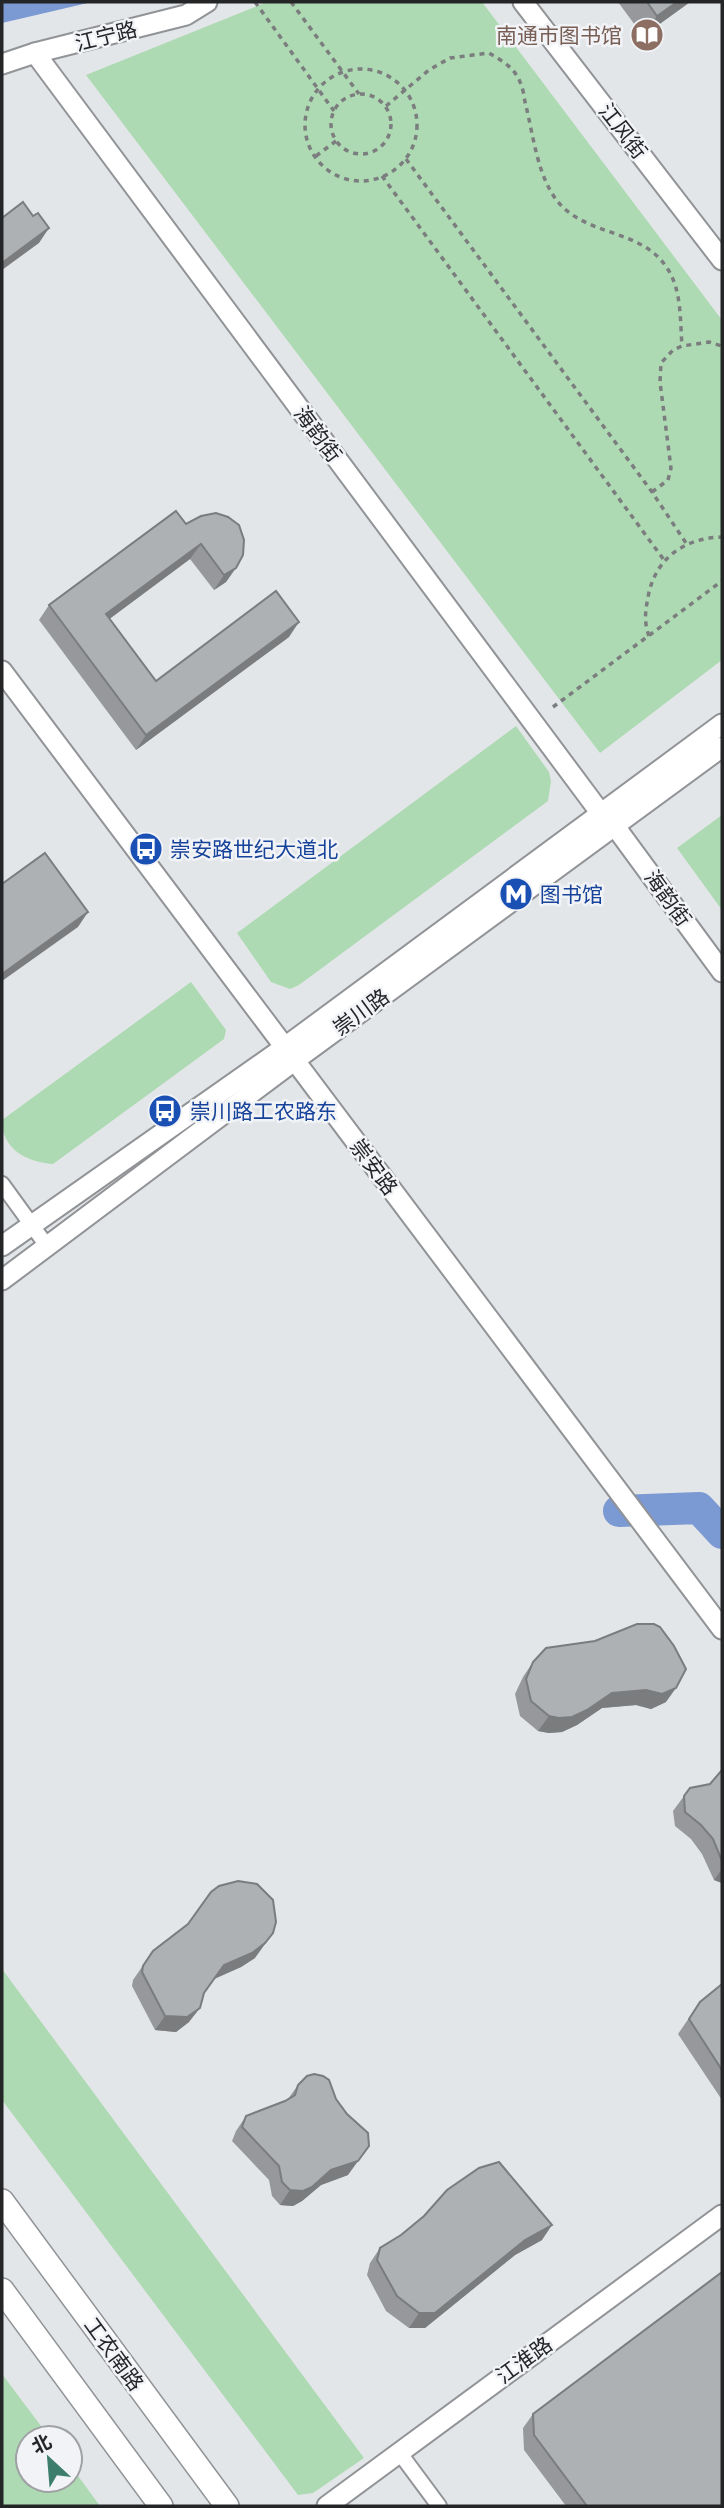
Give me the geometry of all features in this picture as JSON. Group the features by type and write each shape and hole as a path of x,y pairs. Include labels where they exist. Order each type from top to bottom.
{"main road":[{"name":"工农南路","path":"2,2201 227,2506"},
{"path":"2,2290 161,2506"}],"street":[{"name":"江宁路","path":"2,64 35,53 186,15 207,2"},
{"name":"江风街","path":"523,2 722,260"},
{"name":"海韵街","path":"35,53 722,972"},
{"name":"崇安路","path":"3,674 722,1629"},
{"name":"崇川路","path":"608,820 722,724"},
{"name":"崇川路","path":"2,1280 290,1054 608,820 722,747"},
{"name":"崇川路","path":"2,1246 31,1224 290,1054"},
{"path":"2,1184 47,1247"},
{"name":"江淮路","path":"327,2506 722,2215"},
{"path":"399,2452 439,2506"}],"path":[{"path":"255,2 334,111"},
{"path":"291,2 359,94"},
{"path":"386,106 429,70 450,58 489,53 508,65 520,80 542,174 554,197 574,217 594,228 633,240 652,250 660,259 668,269 678,297 682,346"},
{"path":"361,69 379,71 395,80 405,90 415,108 418,126 406,159 393,171 375,179 356,180 337,176 322,165 311,149 306,130 307,111 319,89 328,80 344,72 361,69"},
{"path":"359,94 369,94 386,106 392,125 386,143 360,155 350,153 335,141 331,121 340,102 348,96 359,94"},
{"path":"316,156 335,141"},
{"path":"406,159 652,492 686,543"},
{"path":"382,176 664,560"},
{"path":"652,492 668,480 671,468 660,382 661,363 673,350 682,346 709,342 722,346"},
{"path":"649,636 644,622 646,608 653,578 664,560 686,543 703,538 722,537"},
{"path":"552,707 722,581"}],"green space":[{"path":"267,2 482,2 722,320 722,660 600,753 86,75"},
{"path":"516,726 549,772 551,781 548,801 299,985 290,989 271,982 237,933"},
{"path":"722,815 722,910 677,848"},
{"path":"191,982 226,1030 224,1039 53,1164 25,1157 11,1147 3,1130 2,1120"},
{"path":"2,1969 364,2458 313,2493 298,2495 2,2100"},
{"path":"2,2374 40,2424 14,2424 14,2494 84,2494 84,2484 100,2506 2,2506"}],"water":[{"path":"2,2 92,2 2,23"}],"building":[{"path":"647,2 677,2 657,16"},
{"path":"23,202 33,216 38,213 49,228 2,263 2,218"},
{"path":"176,511 186,524 201,516 216,513 228,517 239,525 244,540 243,555 236,568 224,575 201,544 106,614 156,681 276,591 299,622 146,735 49,605"},
{"path":"45,853 88,912 2,974 2,884"},
{"path":"637,1624 654,1624 660,1627 674,1646 686,1669 676,1688 662,1694 646,1690 612,1693 572,1717 549,1716 531,1701 526,1679 533,1662 546,1648 595,1641"},
{"path":"722,1770 722,1861 713,1839 685,1812 684,1796 690,1788 710,1784"},
{"path":"238,1881 257,1884 273,1900 276,1922 273,1933 252,1953 224,1965 204,1993 200,2008 187,2017 165,2016 142,1972 143,1966 153,1951 188,1924 211,1892 219,1886"},
{"path":"722,1984 722,2070 689,2019 700,2002"},
{"path":"314,2074 329,2080 336,2099 347,2114 368,2133 369,2146 358,2161 331,2170 312,2187 303,2191 290,2190 282,2182 279,2166 242,2127 246,2116 295,2095 298,2085 307,2076"},
{"path":"499,2162 552,2225 525,2240 435,2313 419,2313 397,2296 377,2260 380,2248 424,2216 447,2190 479,2168"},
{"path":"722,2272 722,2506 587,2506 534,2435 533,2414"}],"waterway":[{"path":"619,1511 699,1508 722,1533"}],"place":[{"name":"南通市图书馆","path":"647,35"},
{"name":"崇安路世纪大道北","path":"146,849"},
{"name":"图书馆","path":"516,894"},
{"name":"崇川路工农路东","path":"165,1111"}]}
